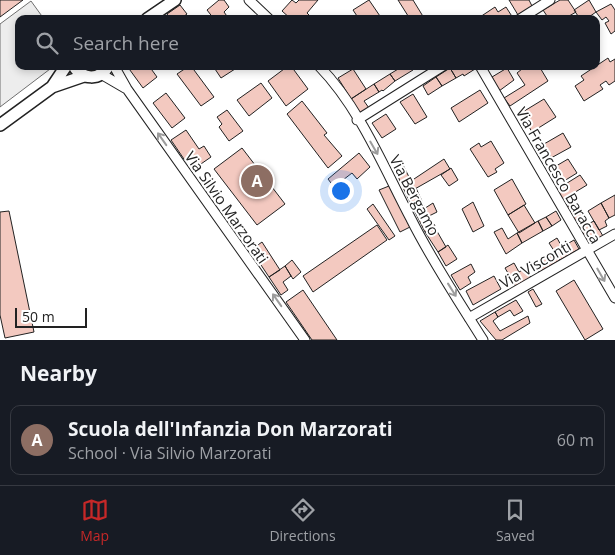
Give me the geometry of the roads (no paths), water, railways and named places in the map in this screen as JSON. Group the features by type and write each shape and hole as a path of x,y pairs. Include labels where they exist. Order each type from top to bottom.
{"street":[{"path":"158,11 167,0"},
{"path":"152,15 175,0"},
{"path":"249,0 265,15"},
{"path":"526,15 550,0"},
{"path":"52,87 63,70"},
{"path":"78,70 84,76 90,78 104,70"},
{"name":"Via Silvio Marzorati","path":"104,70 127,89"},
{"name":"Via Silvio Marzorati","path":"116,70 127,89 305,340"},
{"name":"Via Bergamo","path":"323,70 357,120 425,245 483,340"},
{"path":"357,120 437,70"},
{"name":"Via Francesco Baracca","path":"482,70 615,298"},
{"path":"0,125 52,87 84,76"},
{"name":"Via Visconti","path":"469,318 615,234"}],"place":[{"name":"Scuola dell'Infanzia Don Marzorati","path":"257,181"}]}
